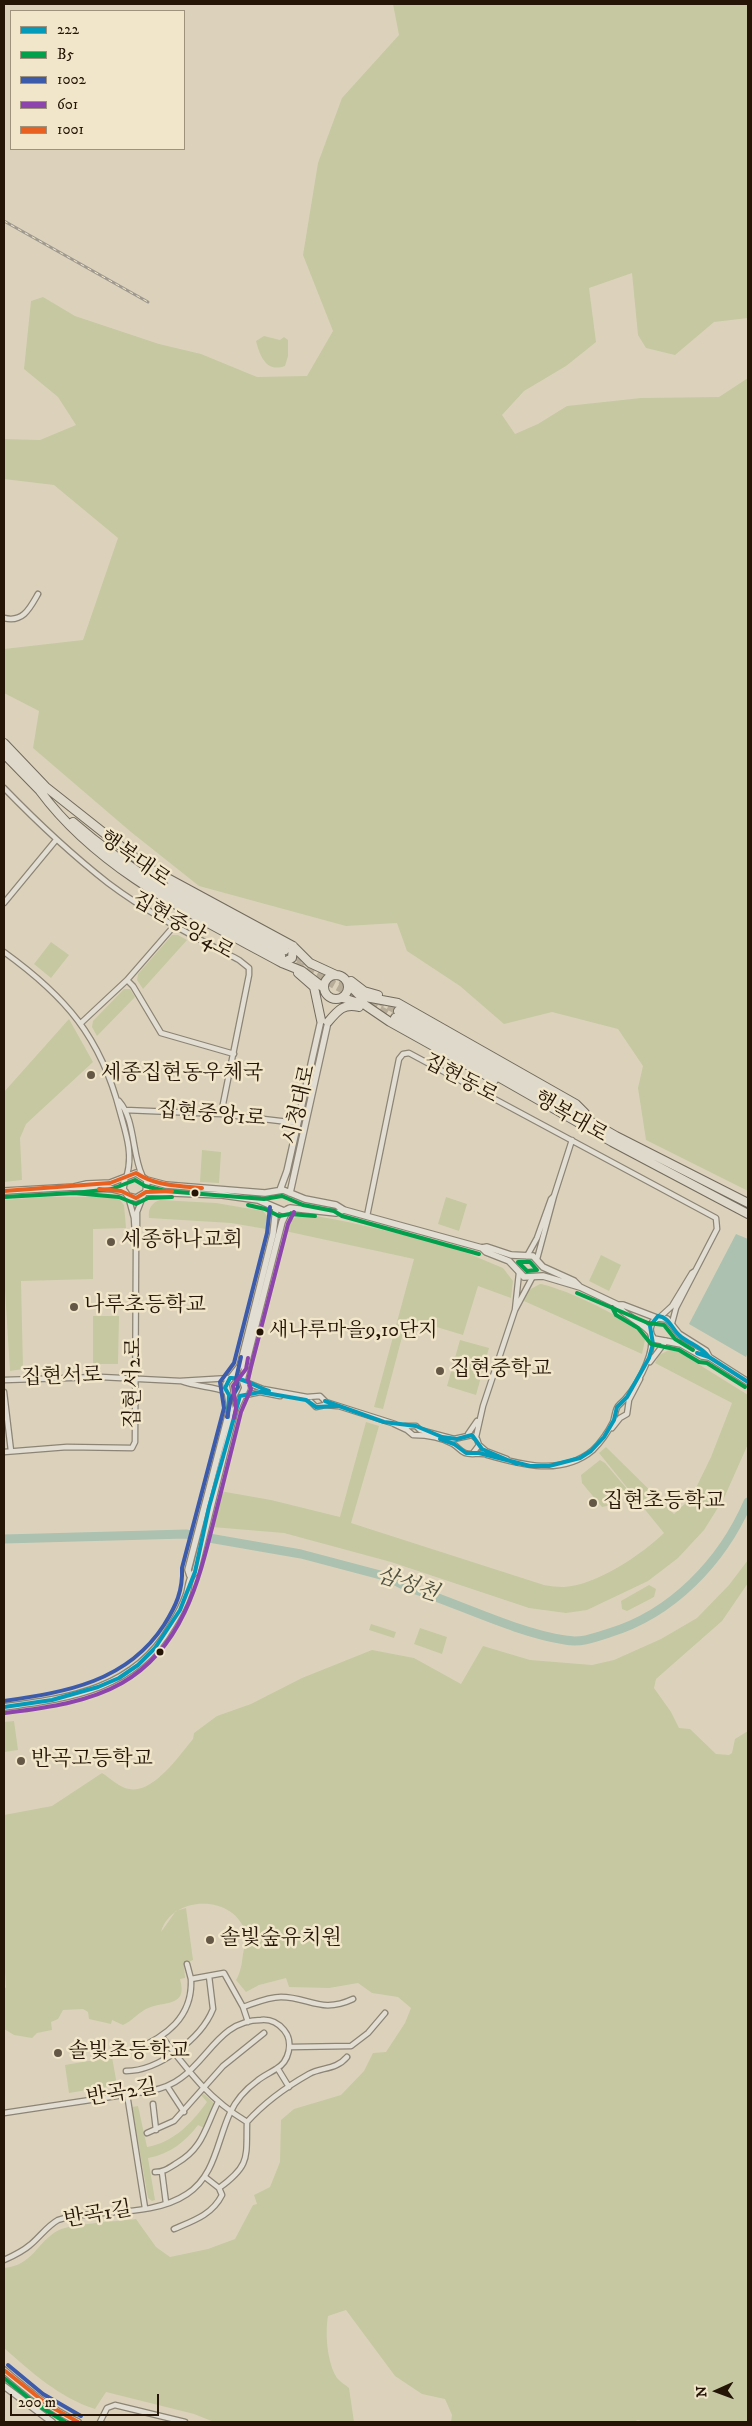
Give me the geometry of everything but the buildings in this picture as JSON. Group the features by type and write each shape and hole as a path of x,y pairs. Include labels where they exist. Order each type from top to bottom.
{"highway":[{"name":"행복대로","path":"4,743 41,787"},
{"name":"행복대로","path":"4,754 41,787 101,846 133,870 282,956"},
{"path":"41,787 148,867 294,946 310,963 343,979 360,996 395,1014 575,1126 590,1124"},
{"path":"282,956 292,958 294,946"},
{"path":"282,956 302,970 325,990 331,998 341,998 395,1014"},
{"path":"282,956 314,987 324,1021"},
{"path":"324,1021 326,980 343,979"},
{"path":"324,1021 341,998 348,992 343,979"},
{"path":"324,1021 340,1008 350,1004 395,1014"},
{"name":"행복대로","path":"395,1014 748,1214"},
{"name":"행복대로","path":"590,1124 748,1203"}],"street":[{"path":"4,618 10,620 22,617 38,594"},
{"name":"집현중앙4로","path":"4,788 56,840 109,884 174,926 239,960 248,968 249,975 221,1114"},
{"path":"4,903 56,840"},
{"path":"81,1023 127,980 174,926"},
{"path":"4,952 48,986 81,1023 118,1100 125,1110 134,1141 137,1164 144,1177 145,1193"},
{"path":"127,980 133,986 160,1033 234,1054"},
{"name":"시청대로","path":"278,1191 287,1171 297,1123 324,1021"},
{"name":"시청대로","path":"291,1194 324,1021"},
{"name":"집현동로","path":"367,1216 399,1059 403,1054 409,1053 716,1218 717,1229 676,1308 673,1325"},
{"path":"118,1100 130,1157 123,1185 126,1194"},
{"name":"집현중앙1로","path":"125,1110 221,1114 297,1123"},
{"path":"411,1429 414,1436 419,1432 454,1439 468,1434 475,1426 515,1310 540,1268 538,1261 554,1196 572,1140"},
{"path":"74,1187 87,1184 110,1183 136,1172 166,1185 265,1193 278,1191 336,1205 344,1210 482,1248 487,1247 511,1256 525,1256 538,1261 552,1272 574,1281 580,1287"},
{"path":"4,1191 74,1187 113,1189 136,1198 145,1193 222,1195 258,1200 276,1207 289,1209 336,1213 344,1210"},
{"path":"4,1707 57,1700 100,1688 118,1679 155,1648 169,1629 187,1593 230,1408 226,1384 240,1366 273,1234 276,1207 273,1199 278,1191"},
{"name":"집현서2로","path":"4,1452 67,1448 132,1448 134,1442 137,1212 145,1193"},
{"name":"집현서2로","path":"126,1194 134,1218 136,1250"},
{"path":"206,1506 240,1396 245,1388 242,1380 282,1222 293,1202 291,1194"},
{"path":"515,1310 518,1262 525,1256 537,1238 551,1199 554,1196"},
{"path":"482,1248 486,1252 509,1262 524,1277 542,1276 580,1287 618,1305 623,1305 658,1318 667,1319 684,1339 706,1351 709,1357"},
{"name":"집현동로","path":"658,1318 672,1306 695,1271"},
{"path":"618,1305 620,1310 642,1323 658,1341 681,1344 702,1356 709,1357 748,1382"},
{"path":"607,1432 617,1407 621,1404 649,1358 652,1344 651,1324 658,1318"},
{"path":"312,1400 314,1406 322,1402 411,1429 416,1426 419,1432 447,1441 466,1453 517,1464 540,1466 572,1461 591,1451 622,1416 627,1414 627,1406 651,1361 672,1335 673,1325"},
{"path":"231,1378 239,1377 263,1389 312,1400"},
{"name":"집현서로","path":"4,1380 43,1378 180,1380 231,1378"},
{"name":"집현서로","path":"180,1380 193,1385 215,1387 228,1394"},
{"path":"4,1392 11,1451"},
{"path":"228,1394 240,1396 260,1392 312,1400 318,1395 322,1402"},
{"path":"621,1404 627,1406"},
{"path":"483,1406 476,1437 479,1445 486,1451 517,1464"},
{"path":"616,1412 622,1416"},
{"path":"468,1434 476,1437"},
{"path":"461,1438 459,1444 461,1450"},
{"path":"473,1453 479,1445"},
{"path":"134,2050 162,2037 178,2022 187,2008 191,1979 186,1964"},
{"path":"174,2229 198,2219 212,2209 222,2195 220,2188 205,2177 222,2139 230,2112 244,2092 257,2080 278,2069 290,2047 287,2034 274,2021 248,2022 243,2007 224,1973 191,1979"},
{"path":"126,2072 148,2068 175,2053 196,2034 211,2014 213,2004 209,1976"},
{"path":"243,2007 275,1997 290,1998 317,2006 337,2004 353,1999"},
{"path":"290,2047 351,2046 368,2033 385,2012"},
{"name":"반곡2길","path":"4,2113 167,2086 188,2071 218,2039 248,2022"},
{"path":"147,2133 174,2121 237,2053 264,2033"},
{"path":"162,2037 188,2071 218,2102 230,2112 248,2122"},
{"path":"220,2188 245,2163 248,2122 265,2103 310,2073 338,2066 347,2057"},
{"path":"278,2069 289,2087"},
{"path":"167,2086 184,2112"},
{"path":"127,2094 145,2208"},
{"path":"155,2172 162,2172 186,2158 198,2147 218,2102"},
{"path":"153,2104 156,2130"},
{"path":"162,2172 166,2203"},
{"name":"반곡1길","path":"4,2260 30,2245 58,2220 74,2216 145,2208 166,2203 186,2195 198,2187 205,2177"},
{"path":"4,2370 31,2394 63,2416 78,2422"},
{"path":"4,2386 52,2422"},
{"path":"100,2422 107,2408 114,2405 185,2422"}],"green space":[{"path":"393,4 748,4 748,318 714,322 675,355 646,348 638,335 632,273 589,288 596,342 566,366 524,391 502,415 515,434 538,424 567,406 641,398 719,397 748,378 748,1191 646,1140 638,1088 643,1066 618,1029 552,1012 504,1024 460,986 407,951 397,923 346,926 199,886 131,832 33,748 39,711 4,693 4,649 83,640 118,538 54,485 4,479 4,439 40,440 76,425 58,397 24,369 31,301 43,297 75,316 159,344 201,354 257,377 307,376 333,331 303,255 318,163 342,98 399,35"},
{"path":"264,336 280,340 284,337 288,340 288,356 285,366 273,367 265,362 256,341"},
{"path":"172,935 178,935 187,940 143,989 137,980 138,974"},
{"path":"51,942 69,955 51,978 34,964"},
{"path":"124,989 130,989 135,997 97,1036 92,1027 93,1021"},
{"path":"69,1019 93,1062 26,1124 20,1138 22,1180 4,1182 4,1092"},
{"path":"202,1150 221,1152 219,1183 200,1182"},
{"path":"45,1197 110,1197 119,1199 124,1205 126,1228 93,1229 93,1279 21,1281 23,1369 10,1371 4,1274 4,1200"},
{"path":"446,1197 467,1204 459,1231 438,1224"},
{"path":"160,1200 216,1203 263,1211 267,1216 266,1229 231,1223 149,1218 151,1207"},
{"path":"306,1214 422,1239 467,1253 503,1268 513,1281 511,1298 478,1286 463,1335 407,1318 383,1409 374,1407 414,1259 285,1231 291,1219"},
{"path":"601,1255 621,1265 609,1291 589,1281"},
{"path":"540,1284 580,1298 628,1324 639,1332 645,1340 642,1354 524,1301 527,1291"},
{"path":"93,1316 119,1316 118,1364 93,1364"},
{"path":"460,1340 489,1348 476,1395 447,1386"},
{"path":"669,1350 679,1352 748,1395 748,1444 724,1498 704,1530 678,1558 648,1581 587,1610 566,1613 529,1608 391,1562 284,1533 212,1527 220,1491 271,1500 340,1517 366,1422 379,1426 351,1523 544,1585 564,1587 590,1581 618,1568 664,1533 599,1453 606,1447 674,1514 691,1498 711,1457 732,1403 655,1363 659,1355"},
{"path":"600,1460 605,1463 627,1489 607,1506 602,1507 582,1483 581,1475"},
{"path":"748,1560 748,1583 722,1621 656,1679 654,1688 671,1712 679,1728 690,1729 716,1754 729,1755 732,1753 735,1739 748,1731 748,2422 644,2422 638,2420 633,2422 451,2422 452,2415 445,2399 422,2394 395,2376 346,2310 328,2316 327,2339 329,2356 334,2371 338,2379 349,2388 354,2422 214,2422 194,2414 106,2392 95,2409 58,2391 35,2375 4,2348 4,2268 14,2266 29,2258 51,2235 59,2230 84,2224 136,2219 156,2247 170,2257 208,2249 235,2239 253,2205 257,2204 254,2195 270,2187 280,2162 281,2120 294,2109 341,2095 364,2071 373,2053 386,2052 405,2023 411,2008 398,1997 372,1993 358,1983 329,1988 289,1987 286,1978 259,1985 246,1992 236,1980 241,1967 246,1939 240,1922 230,1912 218,1906 190,1905 179,1910 186,1908 193,1960 184,1964 185,1978 180,1979 182,1988 178,1999 146,2009 123,2025 112,2020 111,2024 89,2019 88,2012 83,2009 63,2010 58,2019 51,2022 52,2030 37,2033 32,2038 14,2035 4,2029 4,1990 6,1987 4,1958 4,1815 52,1806 102,1773 119,1785 129,1789 147,1786 173,1764 193,1739 194,1733 217,1716 251,1704 302,1678 372,1650 414,1658 461,1684 483,1646 530,1660 592,1665 614,1660 661,1639 697,1618 729,1585","holes":["174,1914 161,1932 167,1920"]},
{"path":"649,1585 656,1589 654,1597 627,1611 622,1609 621,1601"},
{"path":"371,1624 396,1632 394,1638 369,1630"},
{"path":"420,1628 447,1637 442,1654 414,1644"},
{"path":"14,1721 18,1750 4,1752 4,1722"},
{"path":"112,2057 117,2085 69,2093 65,2065"},
{"path":"204,2094 215,2104 204,2128 198,2125 188,2137 170,2150 148,2158 155,2200 152,2201 148,2198 132,2107 138,2106 147,2147 166,2141 188,2125 207,2102 201,2095"}],"shaded area":[{"path":"736,1234 748,1239 748,1352 746,1357 689,1324"}],"waterway":[{"name":"삼성천","path":"4,1539 186,1534 301,1554 388,1577 407,1587 526,1631 577,1641 598,1637 632,1624 654,1613 674,1599 709,1565 724,1545 748,1502"}],"tunnel":[{"path":"285,950 309,963"},
{"path":"285,958 395,1018"},
{"path":"330,974 353,987"},
{"path":"378,1000 398,1011"}],"railway":[{"path":"4,221 148,302"}],"transit line":[{"name":"1001","path":"4,1191 110,1183 136,1173 160,1183 202,1188"},
{"name":"B5","path":"75,1193 112,1189 135,1180 145,1186 165,1191 264,1199 282,1196 303,1205 334,1211 342,1216 479,1254"},
{"name":"1001","path":"99,1189 121,1191 136,1198 146,1192 172,1191"},
{"name":"B5","path":"4,1197 74,1193 119,1197 136,1204 148,1198 172,1197"},
{"name":"B5","path":"248,1205 265,1209 279,1216 290,1214 315,1216"},
{"name":"1002","path":"4,1701 72,1688 113,1672 132,1660 149,1644 172,1611 180,1591 182,1568 224,1408 220,1382 234,1363 267,1233 270,1207"},
{"name":"601","path":"5,1713 65,1704 109,1690 143,1668 161,1650 175,1630 187,1608 203,1561 241,1412 251,1389 248,1380 251,1367 288,1224 294,1212"},
{"name":"B5","path":"518,1262 530,1262 537,1270 527,1271 518,1262"},
{"name":"B5","path":"577,1293 648,1323 664,1325 675,1339 693,1350"},
{"name":"B5","path":"612,1307 616,1315 638,1328 651,1344 679,1350 699,1362 707,1363 745,1387"},
{"name":"222","path":"440,1439 454,1444 466,1453 479,1453 530,1466 549,1466 580,1458 591,1451 604,1437 614,1420 617,1407 627,1397 649,1358 653,1344 650,1326 658,1316 665,1319 679,1335 702,1350 709,1357"},
{"name":"222","path":"697,1353 709,1357 748,1382"},
{"name":"1002","path":"227,1417 231,1399 238,1387 236,1379 241,1357"},
{"name":"601","path":"234,1418 236,1408 233,1386 246,1369 248,1358"},
{"name":"222","path":"228,1417 229,1395 225,1388 230,1378 245,1381 269,1391"},
{"name":"222","path":"4,1707 52,1700 98,1687 119,1678 138,1665 155,1648 180,1610 195,1572 209,1507 240,1396 260,1392 306,1400 316,1407 337,1406"},
{"name":"222","path":"325,1401 384,1422 416,1426 442,1437 457,1439 472,1435 482,1449 517,1464"},
{"name":"1002","path":"8,2365 43,2394 81,2416"},
{"name":"1001","path":"4,2370 48,2405 78,2422"},
{"name":"B5","path":"4,2378 36,2404 65,2422"}],"place":[{"name":"세종집현동우체국","path":"91,1075"},
{"name":"세종하나교회","path":"111,1242"},
{"name":"나루초등학교","path":"74,1307"},
{"name":"새나루마을9,10단지","path":"260,1332"},
{"name":"집현중학교","path":"440,1371"},
{"name":"집현초등학교","path":"593,1503"},
{"name":"반곡고등학교","path":"21,1761"},
{"name":"솔빛숲유치원","path":"210,1940"},
{"name":"솔빛초등학교","path":"58,2053"}]}
